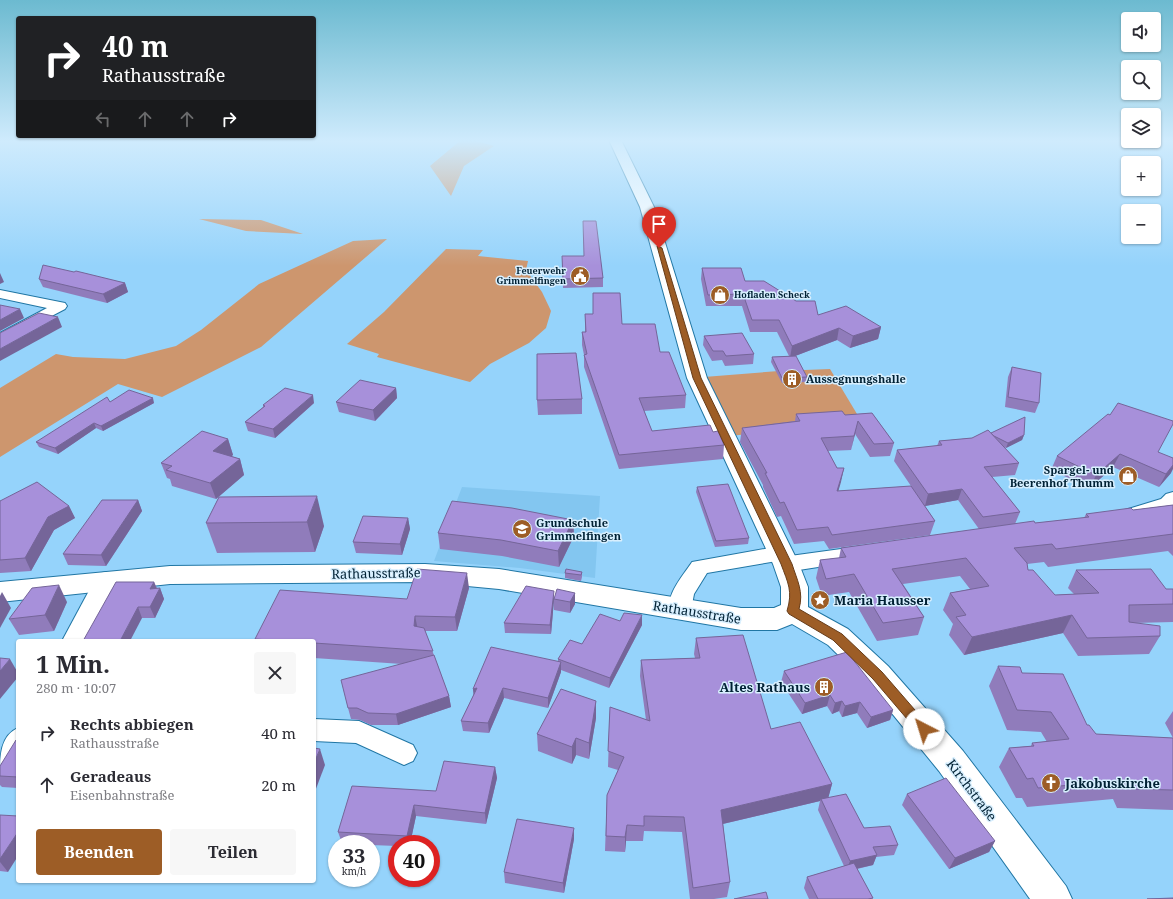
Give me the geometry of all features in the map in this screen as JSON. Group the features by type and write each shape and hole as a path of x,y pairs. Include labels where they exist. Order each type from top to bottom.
{"street":[{"path":"635,182 647,207 697,378 784,558 796,590 797,598 793,611"},
{"path":"0,294 60,306 0,339"},
{"path":"1112,518 1127,516 1171,502"},
{"path":"680,610 683,593 700,567 878,550"},
{"name":"Rathausstraße","path":"0,592 106,580 170,575 425,573 499,579 680,610 750,620 777,619 793,611"},
{"path":"75,639 106,580"},
{"name":"Kirchstraße","path":"793,611 838,637 878,675 951,761 1053,899"},
{"path":"316,730 359,732 404,753"},
{"path":"0,765 16,742"}],"shaded area":[{"path":"441,182 457,182 451,196"},
{"path":"199,219 261,220 303,234 246,231"},
{"path":"387,239 261,347 162,397 118,384 0,457 0,388 56,354 73,357 125,359 176,346 201,330 259,284 353,241"},
{"path":"446,249 483,250 478,256 528,261 526,270 542,292 551,311 546,328 529,343 490,364 470,382 377,357 379,354 347,344 384,312"},
{"path":"830,369 860,419 790,430 729,436 704,377 779,371"},
{"name":"Grundschule Grimmelfingen","path":"462,487 600,496 595,578 520,568 434,561"}],"building":[{"path":"583,221 596,221 603,278 563,279 562,256 584,256"},
{"path":"43,265 74,272 76,271 125,283 103,294 39,279"},
{"path":"702,268 741,268 745,281 764,281 796,301 815,301 818,315 846,306 881,327 853,336 839,328 792,346 779,320 752,320 743,294 708,295"},
{"path":"593,293 620,293 622,324 655,324 660,352 669,352 686,395 639,398 652,431 710,425 713,432 718,431 724,445 619,455 584,355 587,354 582,332 586,332 585,314 593,314"},
{"path":"0,305 20,309 0,320"},
{"path":"39,313 58,317 0,349 0,333"},
{"path":"742,333 754,354 726,356 723,351 713,351 704,336"},
{"path":"576,353 582,399 537,400 537,354"},
{"path":"796,356 807,377 782,378 772,357"},
{"path":"1012,367 1041,373 1039,403 1008,397"},
{"path":"360,380 396,388 373,410 336,402"},
{"path":"285,388 313,395 273,429 245,422 265,406 263,405"},
{"path":"129,390 153,398 101,426 94,423 55,448 36,442 107,397 110,402"},
{"path":"1118,403 1173,421 1173,424 1158,452 1173,458 1173,465 1166,474 1120,454 1096,475 1057,456 1108,414 1110,415"},
{"path":"842,411 845,415 872,413 894,443 874,444 858,421 854,436 821,438 837,468 844,468 837,491 911,486 935,521 832,535 828,527 797,530 784,502 780,503 765,473 767,473 742,428 800,421 796,414"},
{"path":"1025,417 1024,435 1008,443 991,433"},
{"path":"988,430 1019,463 984,467 1020,512 983,517 962,489 928,494 897,450 942,445 939,441 972,438"},
{"path":"202,431 228,439 213,451 240,459 210,483 166,470 172,466 161,463"},
{"path":"37,482 69,506 48,517 25,558 0,560 0,501"},
{"path":"728,484 749,538 716,541 697,487"},
{"path":"317,496 307,522 206,523 219,497"},
{"path":"102,500 138,500 101,555 63,554"},
{"path":"452,501 512,508 573,520 558,551 501,540 438,533"},
{"path":"1173,505 1173,534 1056,549 1052,544 1014,548 1027,563 1028,570 1033,570 1055,595 1099,593 1076,570 1151,569 1166,589 1173,589 1173,604 1129,605 1129,622 1160,626 1160,636 1087,638 1072,615 972,637 956,617 966,615 950,593 989,586 966,558 892,569 924,617 883,623 854,574 826,579 820,560 846,557 841,548 1034,521 1035,523 1089,517 1086,514 1131,508 1133,510"},
{"path":"363,516 408,518 400,544 353,542"},
{"path":"417,569 467,573 455,617 415,616 414,626 424,628 433,651 316,643 316,639 255,639 280,590 407,599"},
{"path":"566,569 582,572 581,575 565,573"},
{"path":"116,582 154,582 150,589 160,588 150,607 138,607 121,639 84,639"},
{"path":"59,585 45,615 9,619 32,588"},
{"path":"526,586 554,591 550,625 504,623"},
{"path":"557,589 575,593 570,602 554,599"},
{"path":"624,613 642,615 610,678 558,659 570,640 582,644 600,614 620,621"},
{"path":"743,635 771,729 800,722 832,784 721,810 730,882 693,888 684,817 644,816 644,826 627,825 625,837 606,836 607,795 624,757 608,751 610,707 650,721 641,660 700,658 696,638"},
{"path":"491,647 561,662 548,698 503,688 488,723 461,721 477,688 473,689"},
{"path":"847,652 893,710 871,717 860,702 845,706 842,701 835,703 830,695 805,703 784,671"},
{"path":"434,655 449,696 396,714 368,713 357,708 348,708 341,680"},
{"path":"0,658 10,659 0,671"},
{"path":"998,666 1020,667 1022,673 1063,674 1087,725 1089,725 1096,734 1173,738 1173,790 1131,789 1126,780 1038,788 1033,778 1027,779 1009,748 1034,746 1032,743 1069,739 1051,712 1017,710"},
{"path":"561,689 596,701 589,743 576,738 572,747 537,734"},
{"path":"16,740 16,777 0,776 0,766"},
{"path":"316,748 320,749 316,758"},
{"path":"444,761 495,767 485,813 414,805 407,835 338,832 352,786 436,791"},
{"path":"946,778 995,841 955,858 907,794"},
{"path":"846,794 864,828 890,826 898,845 873,847 877,855 850,861 821,799"},
{"path":"0,815 16,816 16,835 0,859"},
{"path":"517,819 574,828 563,883 504,872"},
{"path":"854,863 873,898 818,899 807,877"},
{"path":"766,892 768,899 734,899"},
{"path":"1173,898 1173,899 1147,899"}],"place":[{"name":"Feuerwehr Grimmelfingen","path":"580,276"},
{"name":"Hofladen Scheck","path":"720,295"},
{"name":"Aussegnungshalle","path":"792,379"},
{"name":"Spargel- und Beerenhof Thumm","path":"1128,476"},
{"name":"Grundschule Grimmelfingen","path":"522,529"},
{"name":"Maria Hausser","path":"820,600"},
{"name":"Altes Rathaus","path":"824,687"},
{"name":"Jakobuskirche","path":"1051,783"}],"route":[{"path":"659,248 697,378 786,564 796,590 797,598 793,611 838,637 878,675 924,729"}]}
